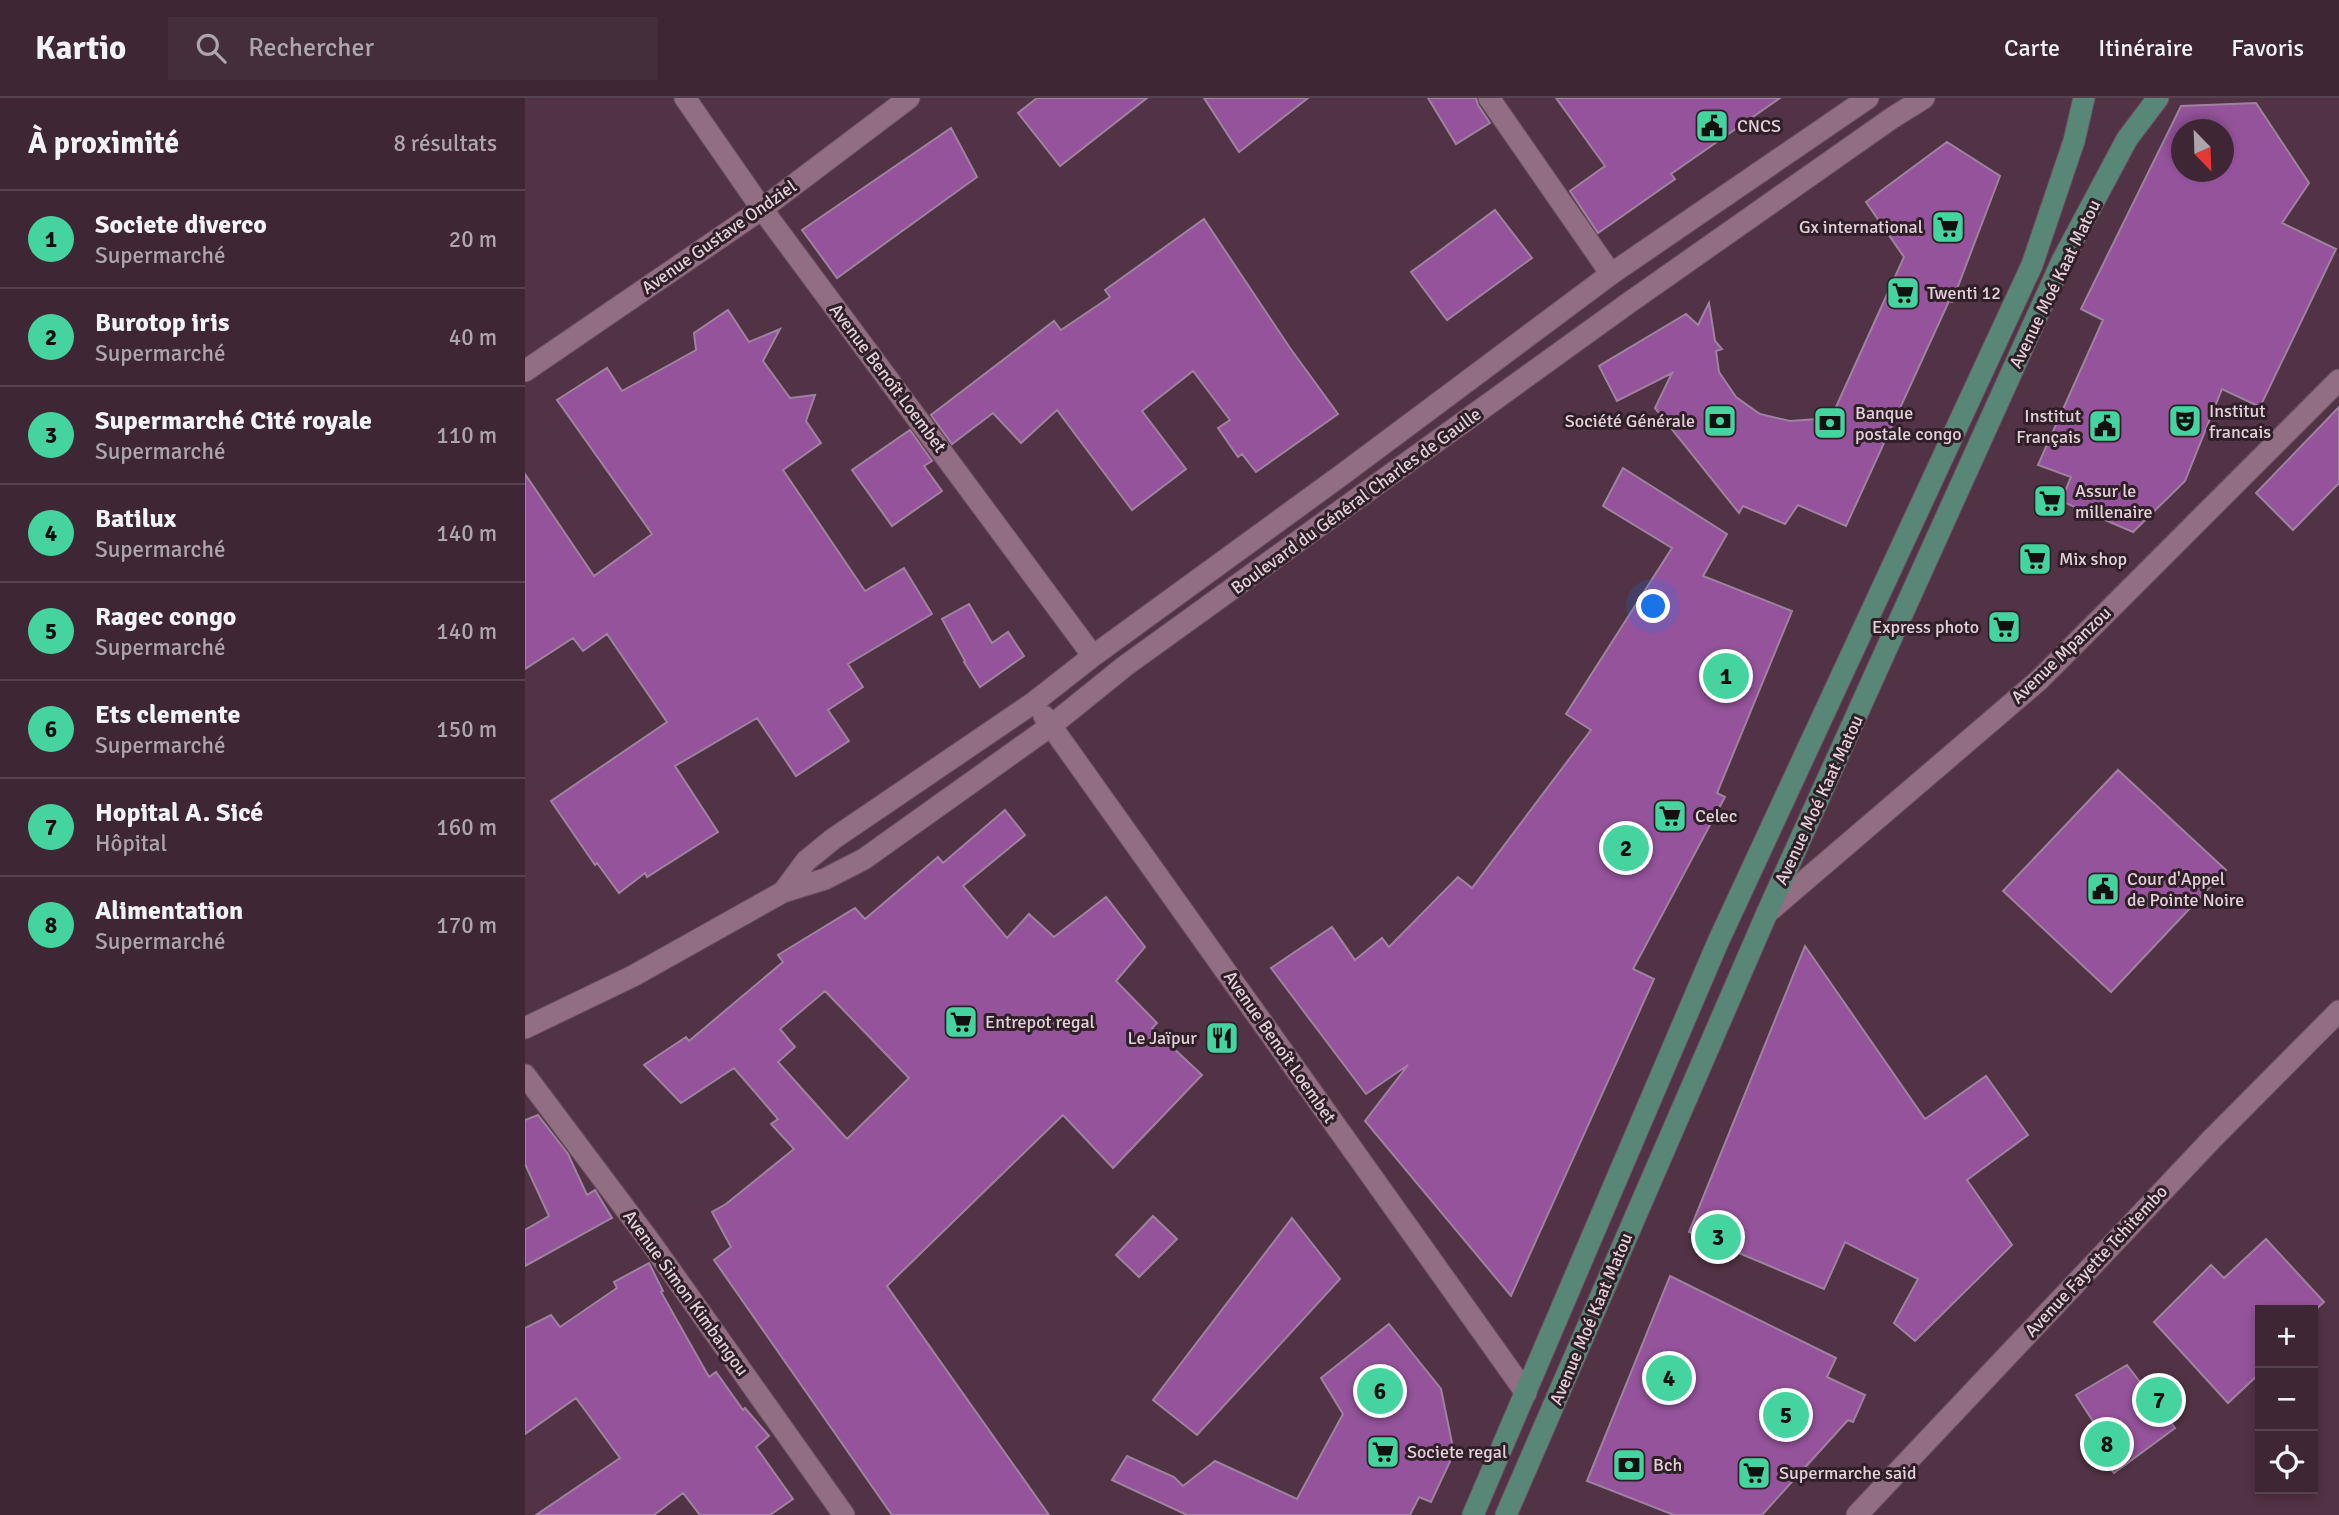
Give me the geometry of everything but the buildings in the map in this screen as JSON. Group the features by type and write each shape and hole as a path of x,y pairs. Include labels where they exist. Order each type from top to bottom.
{"main road":[{"name":"Avenue Moé Kaat Matou","path":"1473,1515 1719,942 2032,265 2074,141 2084,98"},
{"name":"Avenue Moé Kaat Matou","path":"1506,1515 1767,913 2062,261 2127,139 2158,98"}],"street":[{"name":"Avenue Benoît Loembet","path":"685,98 762,209 1093,656"},
{"name":"Avenue Gustave Ondziel","path":"525,371 762,209 909,98"},
{"path":"1489,98 1611,274"},
{"name":"Boulevard du Général Charles de Gaulle","path":"783,892 806,861 833,839 1033,703 1611,274 1868,98"},
{"name":"Boulevard du Général Charles de Gaulle","path":"525,1028 633,976 783,892 825,878 864,859 1052,725 1125,666 1630,302 1924,98"},
{"name":"Avenue Mpanzou","path":"1767,913 2038,681 2339,380"},
{"name":"Avenue Benoît Loembet","path":"1033,703 1052,725 1526,1393"},
{"name":"Avenue Fayette Tchitembo","path":"1857,1515 2211,1140 2339,1011"},
{"name":"Avenue Simon Kimbangou","path":"525,1074 651,1243 844,1515"}],"place":[{"name":"CNCS","path":"1712,126"},
{"name":"Gx international","path":"1948,227"},
{"name":"Twenti 12","path":"1903,293"},
{"name":"Société Générale","path":"1720,421"},
{"name":"Institut francais","path":"2185,421"},
{"name":"Banque postale congo","path":"1830,423"},
{"name":"Institut Français","path":"2105,426"},
{"name":"Assur le millenaire","path":"2050,501"},
{"name":"Mix shop","path":"2035,559"},
{"name":"Express photo","path":"2004,627"},
{"name":"Societe diverco","path":"1726,676"},
{"name":"Celec","path":"1670,816"},
{"name":"Burotop iris","path":"1626,848"},
{"name":"Cour d'Appel de Pointe Noire","path":"2103,889"},
{"name":"Entrepot regal","path":"961,1022"},
{"name":"Le Jaïpur","path":"1222,1038"},
{"name":"Supermarché Cité royale","path":"1718,1237"},
{"name":"Batilux","path":"1669,1378"},
{"name":"Ets clemente","path":"1380,1391"},
{"name":"Hopital A. Sicé","path":"2159,1400"},
{"name":"Ragec congo","path":"1786,1415"},
{"name":"Alimentation","path":"2107,1444"},
{"name":"Societe regal","path":"1383,1452"},
{"name":"Bch","path":"1629,1465"},
{"name":"Supermarche said","path":"1754,1473"}]}
